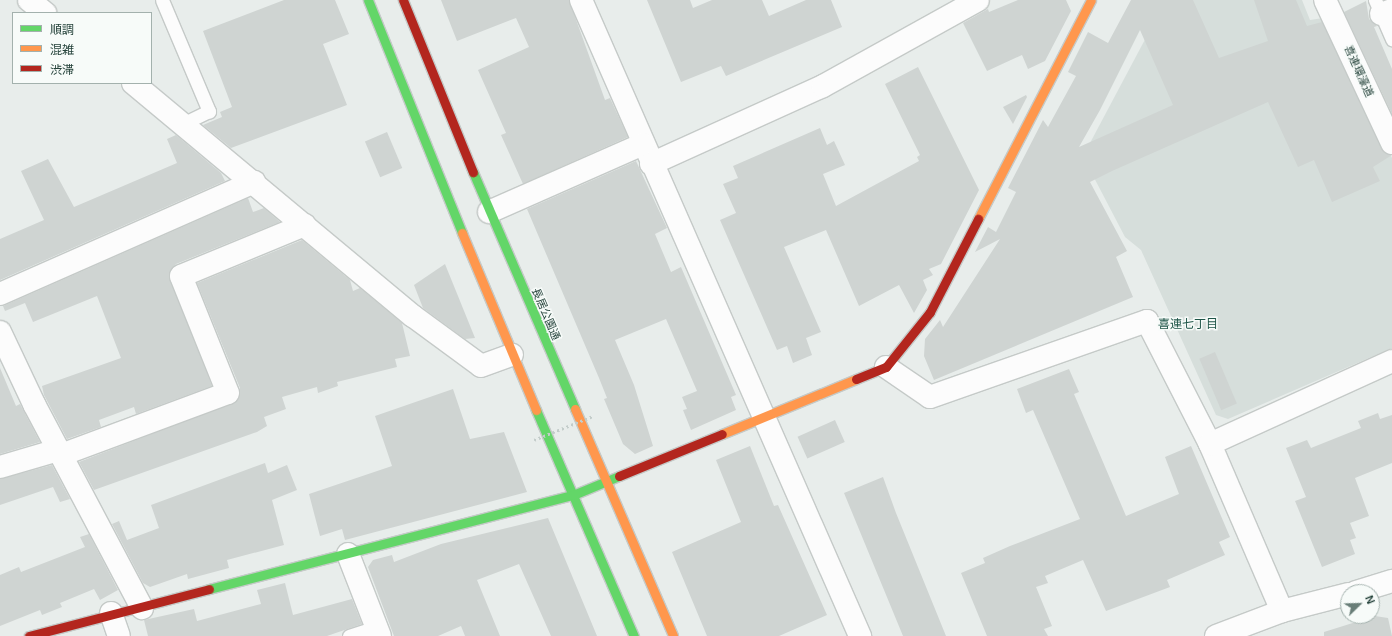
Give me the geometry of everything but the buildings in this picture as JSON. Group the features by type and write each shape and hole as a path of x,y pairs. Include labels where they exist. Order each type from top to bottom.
{"main road":[{"path":"368,0 512,354 634,636"},
{"name":"長居公園通","path":"403,0 489,212 673,636"},
{"path":"29,636 111,613 142,608 573,495 606,483 761,416 886,367 930,312 1091,0"}],"street":[{"path":"29,0 44,12"},
{"path":"581,0 761,416 860,636"},
{"path":"651,164 823,86 978,0"},
{"name":"喜連環濠道","path":"1325,0 1392,144"},
{"path":"134,84 184,123 413,316 481,366 512,354"},
{"path":"489,212 643,144"},
{"path":"0,294 254,182"},
{"path":"0,467 60,452 228,394 181,276 305,225"},
{"path":"886,367 930,397 1147,321 1210,444 1282,611"},
{"path":"0,332 60,452 142,608"},
{"path":"1210,444 1392,360"},
{"path":"348,554 379,632"},
{"path":"1380,585 1392,581"},
{"path":"1228,634 1282,611 1340,596"},
{"path":"111,613 120,636"}],"lane":[{"path":"162,0 209,112 184,123"},
{"path":"1383,8 1392,39"},
{"path":"349,636 379,632"}],"path":[{"path":"534,440 593,416"}],"shaded area":[{"path":"1150,0 1302,0 1310,20 1323,18 1392,158 1392,348 1228,419 1216,415 1141,250 1125,237 1090,170 1090,143 1158,15"}],"traffic: fast":[{"path":"368,0 462,233"},
{"path":"473,172 575,409"},
{"path":"536,410 634,636"},
{"path":"209,589 573,495 619,476"}],"traffic: slow":[{"path":"978,219 1091,0"},
{"path":"462,233 536,410"},
{"path":"722,434 856,379"},
{"path":"575,409 673,636"}],"traffic: jam":[{"path":"403,0 473,172"},
{"path":"856,379 886,367 930,312 978,219"},
{"path":"619,476 722,434"},
{"path":"29,636 209,589"}],"district":[{"name":"喜連七丁目","path":"1188,325"}]}
